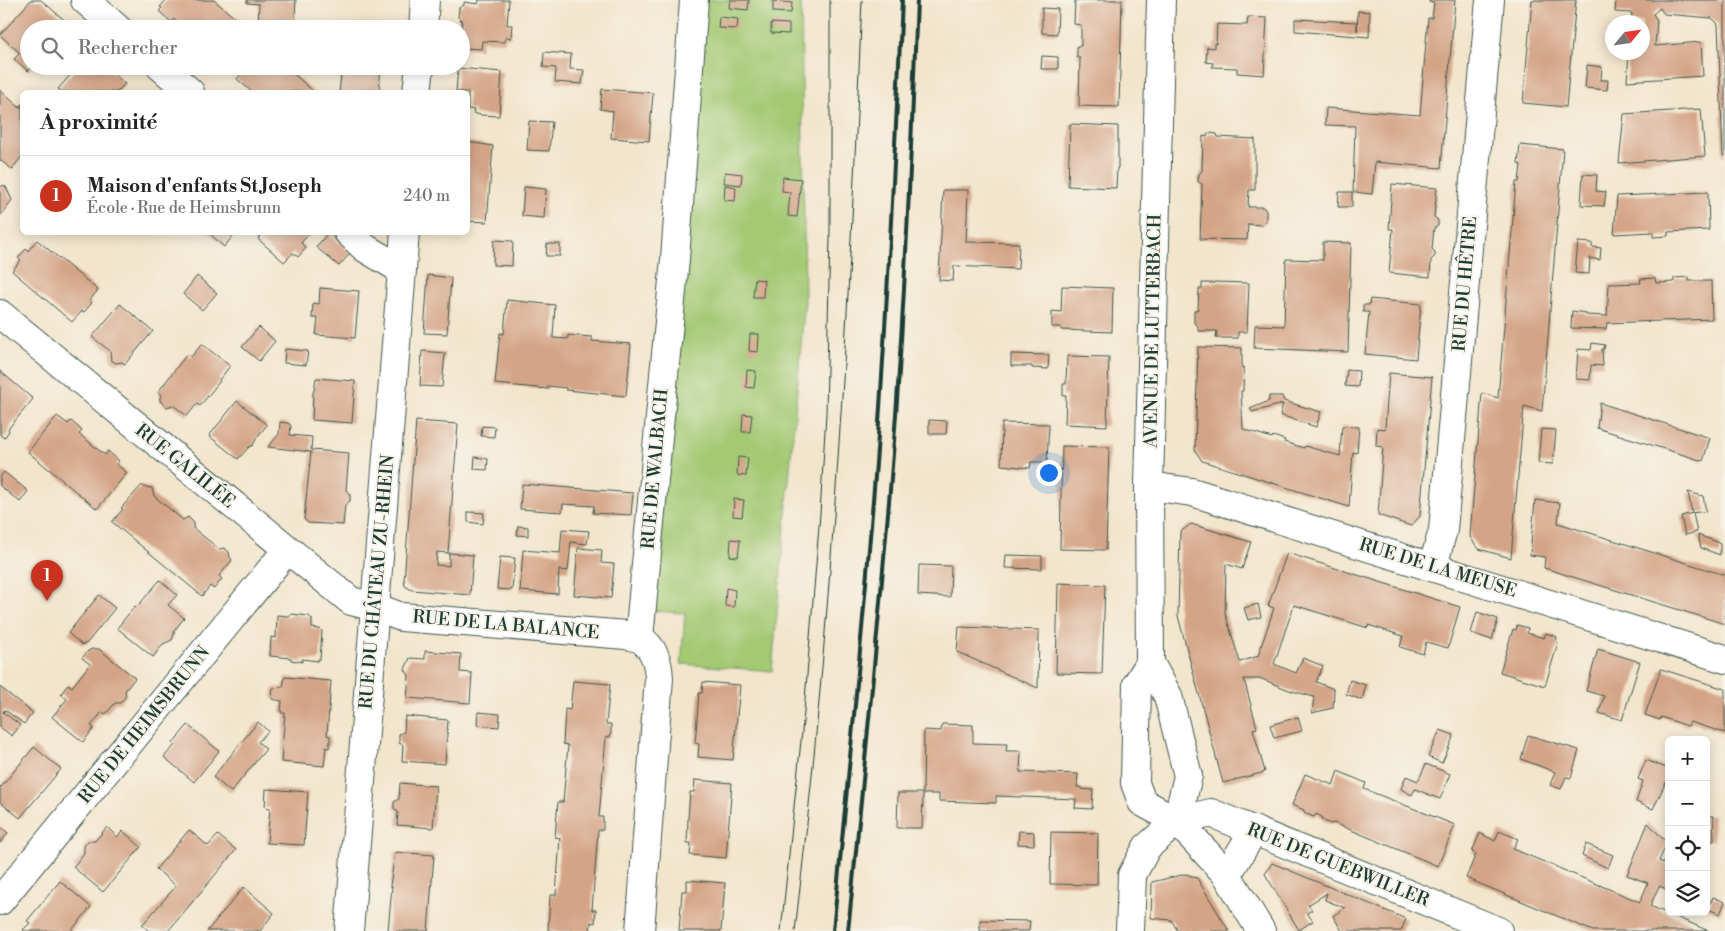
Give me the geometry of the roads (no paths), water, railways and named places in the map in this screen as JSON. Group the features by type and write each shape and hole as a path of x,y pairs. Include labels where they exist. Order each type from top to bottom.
{"street":[{"path":"86,0 108,20"},
{"path":"424,20 425,0"},
{"name":"RUE DE WALBACH","path":"639,638 675,259 694,0"},
{"name":"AVENUE DE LUTTERBACH","path":"1161,0 1149,486 1150,663 1168,696 1188,776 1177,821"},
{"name":"RUE DU HÊTRE","path":"1433,566 1443,530 1490,0"},
{"path":"170,75 188,90"},
{"path":"417,90 419,75"},
{"path":"351,235 365,248 402,270"},
{"name":"RUE DU CHÂTEAU ZU-RHEIN","path":"348,931 405,235"},
{"name":"RUE GALILÉE","path":"0,314 351,602 375,607"},
{"name":"RUE DE LA MEUSE","path":"1149,486 1192,492 1725,659"},
{"name":"RUE DE HEIMSBRUNN","path":"0,901 288,550"},
{"name":"RUE DE LA BALANCE","path":"375,607 401,617 626,635 639,638"},
{"path":"639,638 647,643 653,652 657,662 659,678 640,931"},
{"path":"1150,663 1136,684 1136,783 1142,802 1177,821 1227,875 1261,931"},
{"name":"RUE DE GUEBWILLER","path":"1177,821 1211,813 1498,931"},
{"path":"1130,931 1132,875 1147,847 1177,821"},
{"path":"1227,875 1254,830"}],"tram line":[{"path":"781,931 804,712 826,414 830,237 830,0"},
{"path":"795,931 819,699 838,466 862,0"}],"railway":[{"path":"833,931 851,751 877,450 888,281 902,0"},
{"path":"848,931 888,514 897,397 917,0"}],"place":[{"name":"Maison d'enfants St Joseph","path":"47,601"}]}
